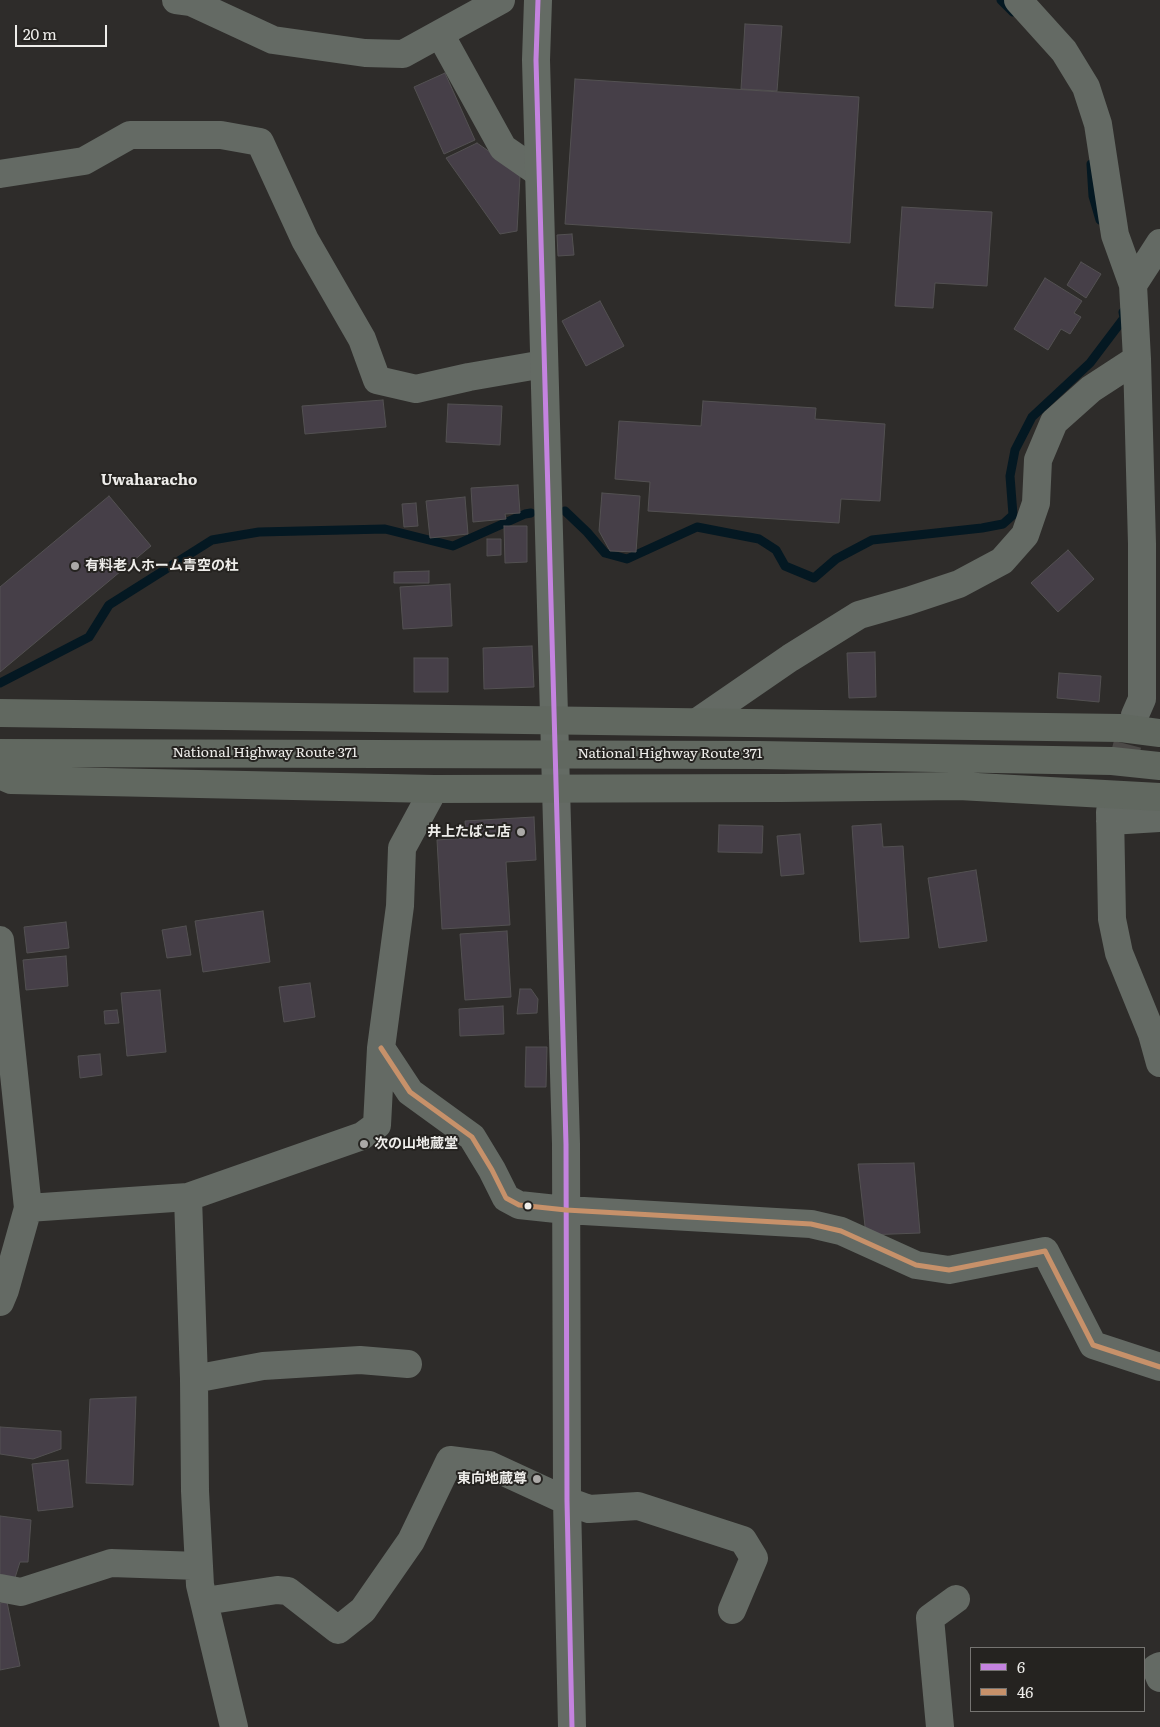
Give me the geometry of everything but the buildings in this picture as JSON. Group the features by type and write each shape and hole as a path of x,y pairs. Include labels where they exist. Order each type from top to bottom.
{"highway":[{"path":"0,714 1121,728 1160,734"},
{"name":"National Highway Route 371","path":"0,753 759,755 1112,761 1160,766"},
{"path":"0,775 10,780 434,788 959,786 1160,796"}],"main road":[{"path":"538,0 536,60 556,788"}],"street":[{"path":"176,0 191,2 273,40 365,53 403,54 501,0"},
{"path":"1018,0 1064,51 1086,88 1098,124 1115,235 1133,285 1146,706"},
{"path":"440,34 503,148 539,172"},
{"path":"0,174 84,162 130,135 221,135 260,142 305,240 362,339 377,380 416,389 469,377 544,364"},
{"path":"1133,285 1160,243"},
{"path":"697,722 790,658 859,614 908,601 959,584 1002,561 1025,535 1036,503 1038,460 1054,422 1091,389 1136,359"},
{"path":"28,1208 188,1196 362,1136 377,1126 381,1048 400,906 402,848 434,788"},
{"path":"556,788 566,1144 568,1501 572,1727"},
{"path":"1160,818 1110,816 1112,918 1119,953 1152,1034 1160,1063"},
{"path":"0,940 28,1208 0,1302"},
{"path":"381,1048 410,1092 472,1138 492,1170 506,1198 519,1205 566,1210 811,1224 840,1231 916,1265 949,1270 1045,1251 1093,1344 1160,1367"},
{"path":"188,1196 194,1379 195,1491 200,1585 206,1601 234,1727"},
{"path":"194,1379 263,1366 360,1360 408,1364"},
{"path":"206,1601 277,1590 288,1591 338,1630 363,1610 411,1541 450,1460 489,1465 589,1509 638,1506 743,1540 754,1558 732,1610"},
{"path":"0,1588 21,1592 111,1563 199,1566"},
{"path":"940,1727 930,1618 956,1599"},
{"path":"1160,1666 1156,1668 1160,1678"}],"waterway":[{"path":"1001,0 1013,12"},
{"path":"1091,164 1093,196 1100,220"},
{"path":"565,511 605,553 627,559 697,527 759,539 776,550 785,566 814,578 836,559 872,540 1003,524 1013,515 1010,476 1015,450 1032,417 1090,363 1124,318 1123,312"},
{"path":"0,683 89,637 109,605 212,540 259,532 385,529 453,546 531,513"}],"tunnel":[{"path":"1110,812 1135,715"}],"transit line":[{"name":"6","path":"538,0 536,60 566,1144 567,1501 572,1727"},
{"name":"46","path":"381,1048 410,1092 472,1137 506,1198 519,1205 566,1210 811,1224 841,1231 916,1265 949,1270 1045,1251 1093,1345 1160,1367"}],"place":[{"name":"有料老人ホーム青空の杜","path":"75,566"},
{"name":"井上たばこ店","path":"521,832"},
{"name":"次の山地蔵堂","path":"364,1144"},
{"name":"東向地蔵尊","path":"537,1479"}],"district":[{"name":"Uwaharacho","path":"149,481"}]}
